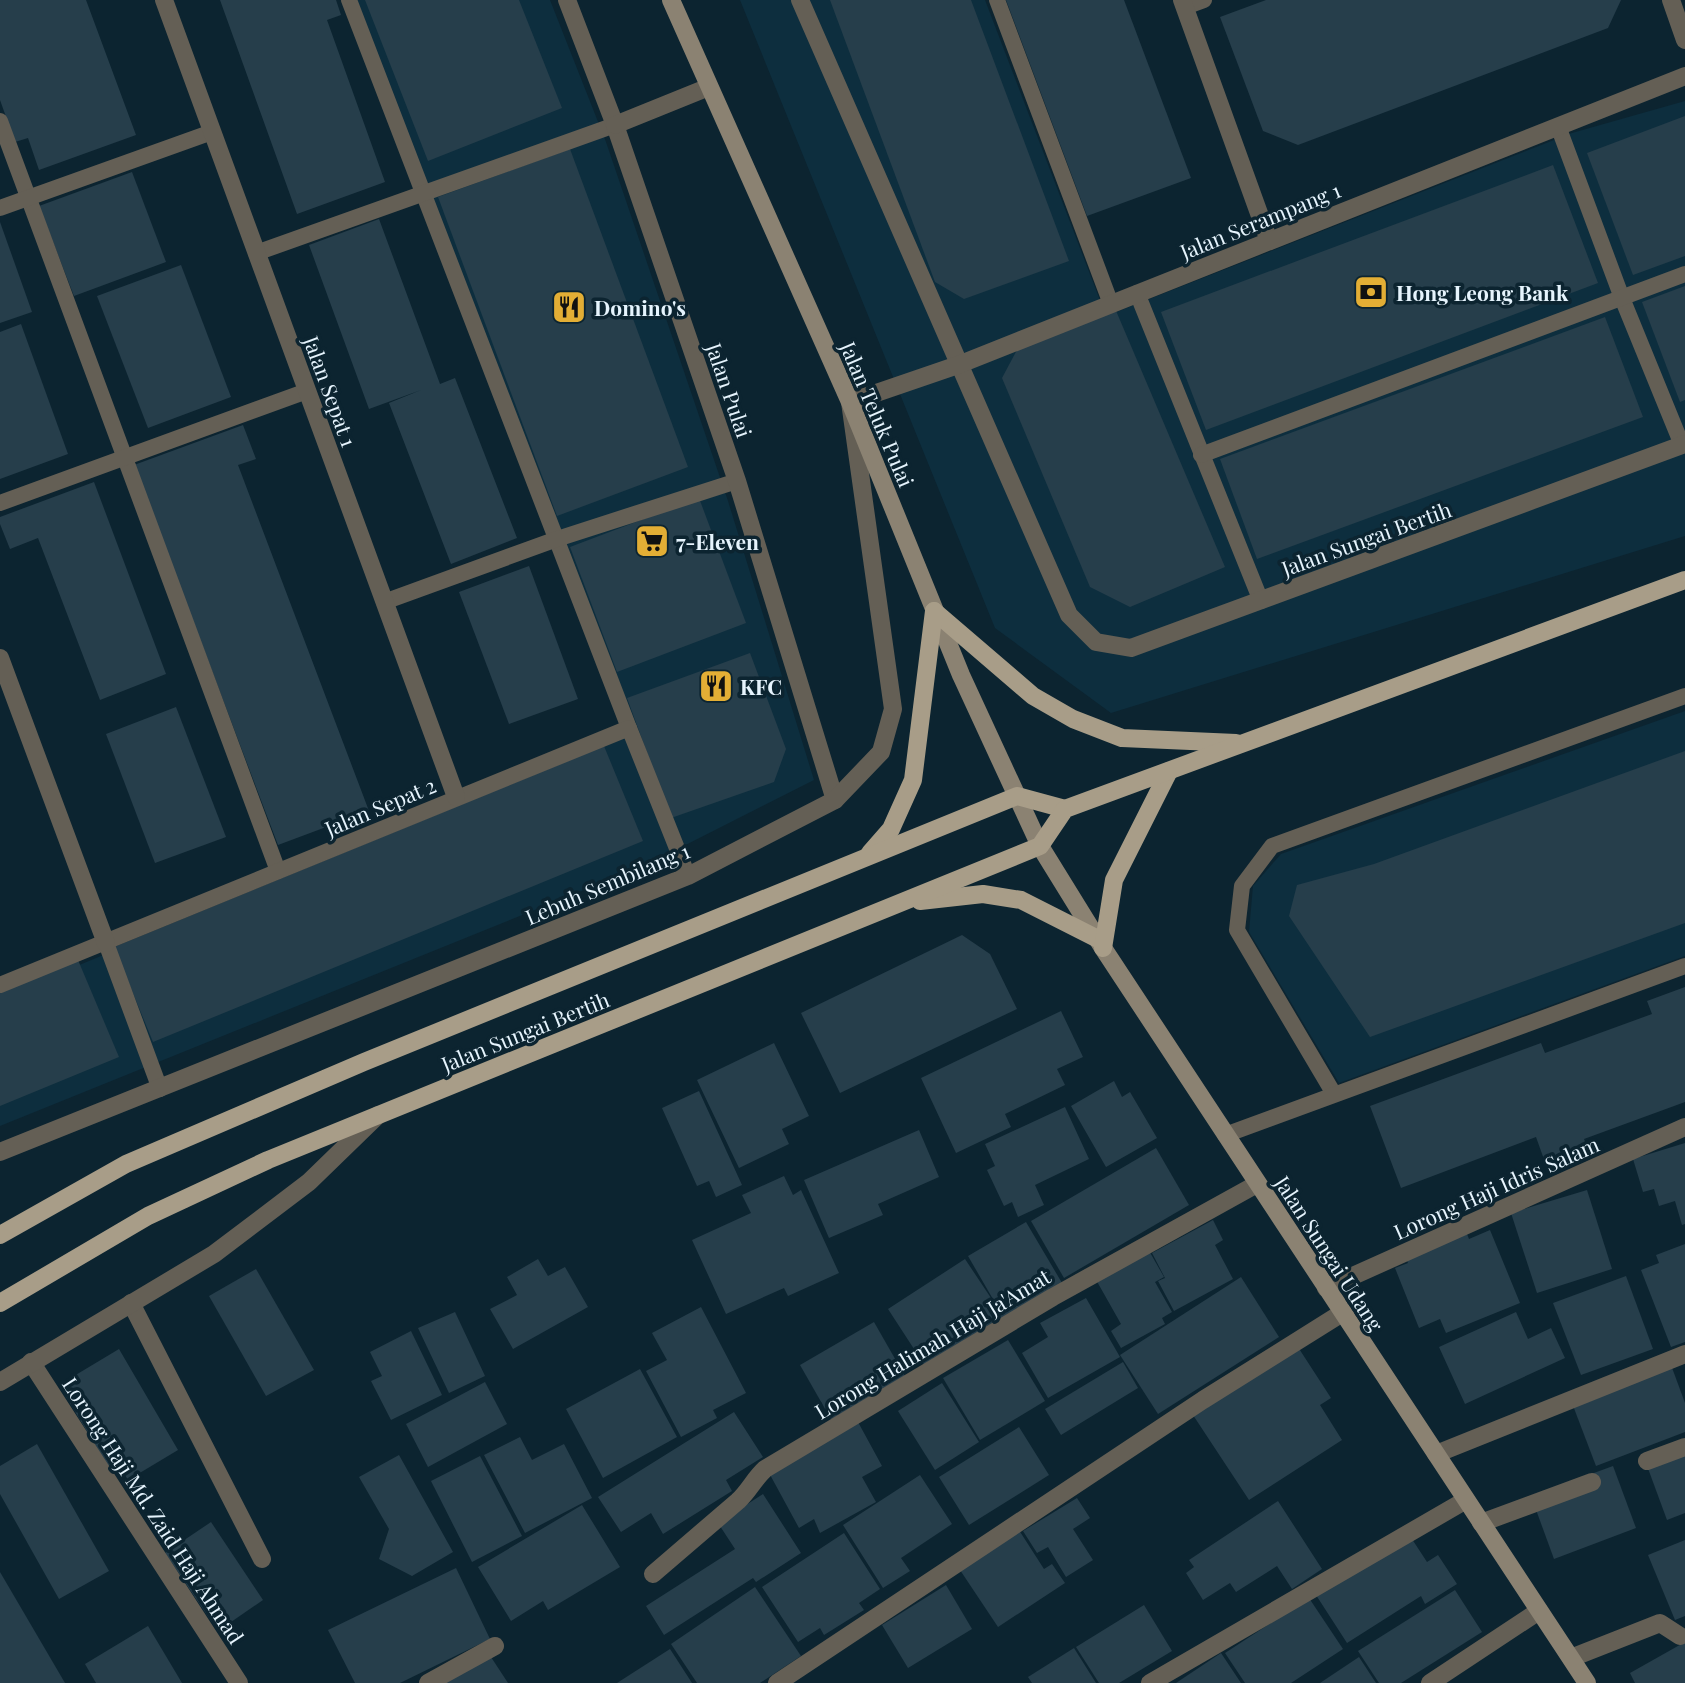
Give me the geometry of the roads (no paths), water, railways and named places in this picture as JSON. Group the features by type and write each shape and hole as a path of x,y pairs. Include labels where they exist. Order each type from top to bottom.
{"main road":[{"path":"1017,796 1065,809 1685,580"},
{"path":"934,611 1033,696 1073,719 1122,738 1245,743"},
{"path":"865,857 891,829 913,780 934,611"},
{"path":"890,907 983,894 1021,900 1100,944 1114,880 1168,771"},
{"name":"Jalan Sungai Bertih","path":"0,1235 126,1164 364,1062 1017,796"},
{"path":"1040,846 1065,809"},
{"name":"Jalan Sungai Bertih","path":"0,1303 148,1216 268,1160 1040,846"}],"street":[{"name":"Jalan Sepat 1","path":"163,0 456,797"},
{"name":"Jalan Pulai","path":"566,0 615,125 737,481 835,800"},
{"name":"Jalan Teluk Pulai","path":"671,0 850,402 934,611 1040,846"},
{"path":"800,0 958,365"},
{"path":"1671,0 1685,40"},
{"path":"1183,4 1269,241"},
{"name":"Jalan Serampang 1","path":"850,402 958,365 1685,76"},
{"path":"615,125 709,87"},
{"name":"Jalan Sungai Bertih","path":"958,365 1069,615 1096,642 1130,648 1683,444"},
{"name":"Lebuh Sembilang 1","path":"0,1152 688,876 835,800 881,752 893,709 850,402"},
{"path":"0,658 106,943"},
{"name":"Jalan Sungai Udang","path":"1040,846 1100,944 1585,1682"},
{"path":"0,1382 214,1254 309,1182 378,1115"},
{"name":"Lorong Haji Idris Salam","path":"1326,1288 1685,1127"},
{"name":"Lorong Halimah Haji Ja'Amat","path":"653,1574 747,1493 754,1480 765,1469 1053,1297 1258,1184"},
{"path":"131,1303 262,1559"},
{"path":"777,1683 1203,1401 1342,1313"},
{"path":"1436,1454 1685,1354"},
{"name":"Lorong Haji Md. Zaid Haji Ahmad","path":"31,1362 239,1683"},
{"path":"1647,1461 1685,1447"},
{"path":"1481,1523 1592,1482"},
{"path":"1150,1683 1465,1500"},
{"path":"1430,1683 1539,1611"},
{"path":"1571,1658 1660,1623 1680,1636"},
{"path":"428,1683 495,1646"}],"lane":[{"path":"349,0 688,876"},
{"path":"997,0 1111,304"},
{"path":"1183,4 1204,0"},
{"path":"0,121 278,871"},
{"path":"256,253 615,125"},
{"path":"1558,126 1622,298 1683,444"},
{"path":"0,208 212,132"},
{"path":"1201,455 1685,274"},
{"path":"1138,293 1261,601"},
{"path":"0,503 307,391"},
{"path":"384,602 557,539 737,481"},
{"path":"1334,1094 1237,930 1242,886 1272,846 1685,696"},
{"name":"Jalan Sepat 2","path":"0,985 629,728"},
{"path":"106,943 160,1089"},
{"path":"1225,1135 1685,966"}],"place":[{"name":"Hong Leong Bank","path":"1371,292"},
{"name":"Domino's","path":"569,307"},
{"name":"7-Eleven","path":"652,541"},
{"name":"KFC","path":"716,686"}]}
